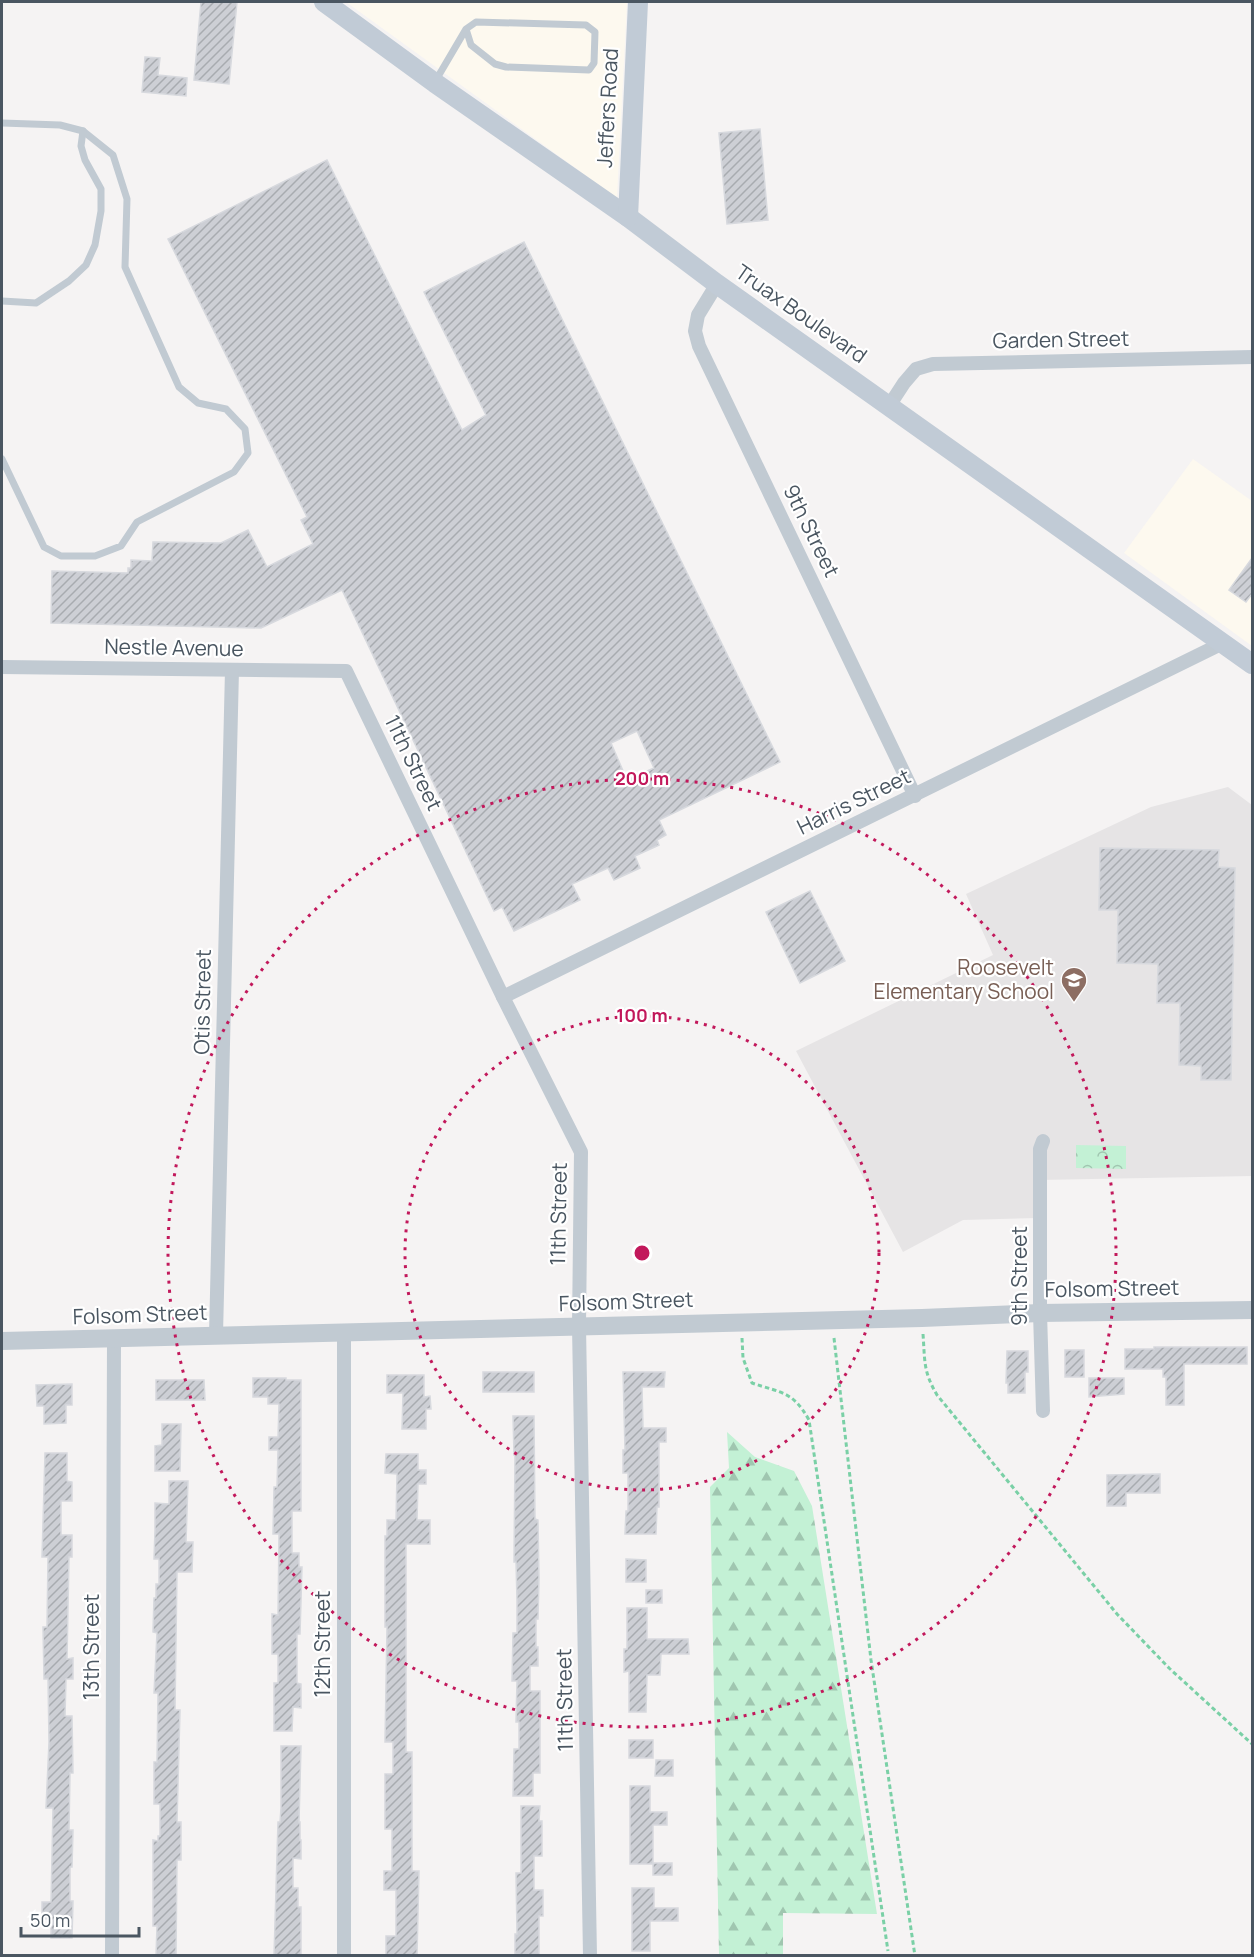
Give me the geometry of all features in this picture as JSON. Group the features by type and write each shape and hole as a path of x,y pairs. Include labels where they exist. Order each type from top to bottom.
{"main road":[{"name":"Truax Boulevard","path":"324,2 1252,664"},
{"name":"Jeffers Road","path":"627,217 638,2"}],"street":[{"name":"9th Street","path":"717,284 698,315 695,331 699,346 915,796"},
{"name":"Garden Street","path":"889,406 916,369 933,364 1252,357"},
{"name":"Harris Street","path":"503,997 1223,643"},
{"name":"Nestle Avenue","path":"2,667 346,671"},
{"name":"Otis Street","path":"216,1335 232,670"},
{"name":"11th Street","path":"346,671 503,997 581,1152 579,1326 590,1956"},
{"name":"9th Street","path":"1043,1141 1040,1149 1040,1313 1043,1411"},
{"name":"Folsom Street","path":"2,1341 922,1318 1040,1313 1252,1310"},
{"name":"12th Street","path":"344,1332 344,1956"},
{"name":"13th Street","path":"111,1956 114,1339"}],"lane":[{"path":"435,83 466,29 476,22 586,25 595,32 594,63 589,70 506,67 495,64 471,45 466,29"},
{"path":"2,123 60,125 83,131 113,155 127,199 125,267 179,387 198,403 226,409 245,429 248,453 234,472 136,522 121,546 95,556 61,556 44,547 2,459"},
{"path":"2,301 36,303 86,265 95,245 101,211 101,189 85,160 81,146 83,131"}],"path":[{"path":"741,1321 743,1358 752,1383 790,1395 803,1409 809,1420 888,1951"},
{"path":"834,1338 871,1660 915,1956"},
{"path":"923,1339 924,1365 928,1380 937,1395 1117,1614 1168,1668 1252,1744"}],"shaded area":[{"path":"346,2 627,2 617,198"},
{"path":"1193,459 1252,501 1252,646 1124,553"},
{"name":"Roosevelt Elementary School","path":"1228,787 1252,805 1252,1176 1039,1180 1038,1218 963,1220 903,1252 796,1051 993,955 966,894 1151,807"}],"green space":[{"path":"1076,1145 1126,1146 1126,1169 1076,1168"},
{"path":"727,1432 755,1457 794,1471 812,1506 877,1914 783,1913 783,1955 719,1955 710,1487 729,1468"}],"building":[{"path":"201,2 237,2 229,84 194,80"},
{"path":"145,57 160,58 158,75 187,78 186,96 142,92"},
{"path":"760,129 768,220 727,224 719,133"},
{"path":"327,160 462,430 486,415 424,292 524,242 780,762 659,820 666,835 657,840 659,845 635,856 640,868 614,880 608,868 572,884 580,900 514,931 502,907 494,911 342,590 261,628 51,623 52,571 128,573 131,560 152,561 153,542 221,543 248,530 267,567 313,544 301,520 307,517 168,239","holes":["637,731 654,768 627,780 611,743"]},
{"path":"1252,558 1252,594 1246,602 1229,590"},
{"path":"1100,848 1219,850 1218,867 1235,868 1231,1080 1201,1080 1201,1066 1179,1065 1180,1003 1157,1003 1158,964 1117,963 1118,910 1099,910"},
{"path":"810,891 845,961 800,983 766,912"},
{"path":"1154,1347 1247,1347 1247,1364 1184,1364 1184,1405 1166,1405 1166,1377 1163,1377 1163,1369 1125,1369 1125,1349 1154,1349"},
{"path":"1065,1350 1084,1350 1084,1377 1065,1377"},
{"path":"1007,1351 1028,1351 1025,1393 1008,1393"},
{"path":"483,1372 534,1372 534,1392 483,1392"},
{"path":"623,1372 665,1372 664,1387 642,1387 643,1428 666,1428 666,1442 659,1442 659,1507 657,1507 656,1534 625,1534 626,1511 628,1511 628,1473 623,1473 623,1450 625,1450"},
{"path":"387,1375 424,1375 424,1397 430,1396 431,1409 426,1409 426,1429 402,1429 403,1393 387,1393"},
{"path":"253,1378 301,1380 301,1511 292,1511 292,1553 299,1553 299,1567 302,1567 300,1634 297,1634 297,1683 301,1684 301,1708 293,1707 292,1731 274,1731 274,1683 278,1683 278,1654 272,1654 272,1614 278,1615 279,1534 273,1534 278,1450 269,1450 269,1437 278,1437 279,1404 268,1404 268,1397 253,1397"},
{"path":"1089,1378 1124,1378 1124,1394 1089,1397"},
{"path":"156,1380 204,1380 205,1400 156,1400"},
{"path":"72,1384 72,1405 66,1405 66,1423 44,1424 44,1406 37,1406 36,1385"},
{"path":"513,1416 534,1416 535,1519 538,1520 539,1578 538,1619 536,1619 538,1666 530,1666 530,1691 540,1691 540,1773 533,1773 533,1796 513,1796 514,1749 519,1749 519,1722 516,1722 517,1681 512,1681 513,1633 517,1633"},
{"path":"162,1424 181,1424 180,1471 155,1471 155,1446 162,1445"},
{"path":"45,1453 67,1453 67,1481 72,1482 72,1501 61,1501 61,1535 72,1535 72,1557 69,1557 67,1659 73,1658 73,1679 66,1679 65,1716 72,1716 73,1773 70,1773 69,1830 73,1830 72,1867 70,1867 70,1901 73,1901 72,1938 51,1938 51,1919 42,1919 42,1902 51,1902 53,1808 46,1808 49,1742 48,1679 44,1679 43,1627 47,1627 48,1557 42,1557"},
{"path":"386,1454 418,1454 418,1470 426,1470 426,1484 418,1484 417,1520 430,1520 430,1544 406,1544 406,1752 412,1752 412,1871 419,1871 417,1956 386,1956 386,1936 396,1936 396,1890 384,1890 384,1871 392,1871 392,1829 385,1829 385,1774 393,1774 393,1742 385,1742 387,1627 385,1627 385,1536 387,1536 387,1520 396,1520 397,1474 385,1473"},
{"path":"1160,1474 1160,1493 1126,1493 1126,1506 1107,1506 1107,1475"},
{"path":"169,1481 188,1481 186,1542 193,1542 192,1572 177,1572 175,1710 180,1710 177,1822 181,1822 181,1860 177,1860 176,1956 156,1956 157,1926 153,1926 153,1840 158,1841 158,1836 160,1836 160,1804 154,1804 158,1693 154,1693 157,1633 153,1632 154,1598 156,1598 156,1584 159,1584 159,1559 154,1559 155,1503 169,1504"},
{"path":"626,1559 646,1560 646,1582 626,1582"},
{"path":"646,1590 662,1590 662,1603 646,1603"},
{"path":"627,1608 647,1608 647,1639 688,1639 689,1654 661,1654 660,1675 647,1675 646,1712 629,1712 629,1671 624,1672 624,1649 627,1649"},
{"path":"629,1740 653,1740 653,1758 629,1758"},
{"path":"281,1746 301,1746 299,1822 301,1859 293,1858 293,1888 298,1888 298,1907 301,1907 301,1956 274,1956 278,1822 280,1822 281,1808"},
{"path":"656,1760 673,1760 673,1776 655,1776"},
{"path":"630,1786 650,1786 650,1812 667,1812 667,1825 653,1825 653,1863 672,1863 672,1875 653,1875 653,1864 630,1864"},
{"path":"521,1806 540,1806 539,1821 542,1821 542,1856 534,1856 534,1890 543,1890 543,1916 539,1916 539,1956 515,1954 516,1873 521,1873"},
{"path":"632,1888 654,1888 654,1908 678,1908 678,1921 650,1921 650,1951 632,1951"}],"place":[{"name":"Roosevelt Elementary School","path":"1074,1003"}]}
